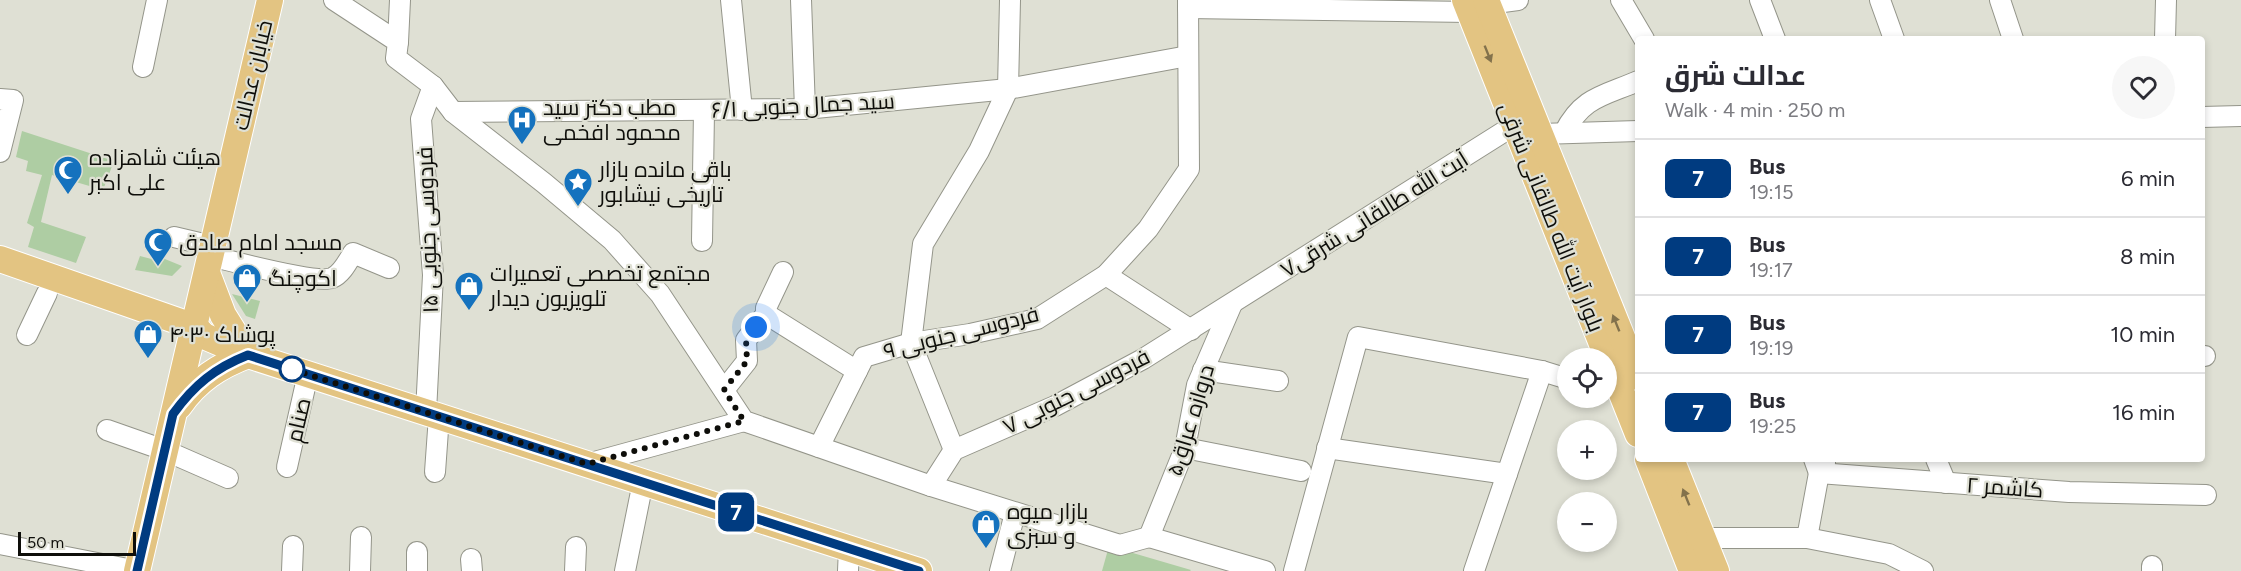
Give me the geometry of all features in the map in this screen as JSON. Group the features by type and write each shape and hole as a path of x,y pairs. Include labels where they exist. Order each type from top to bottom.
{"main road":[{"name":"خیابان عدالت","path":"137,571 173,414 197,334 209,257 270,0"},
{"name":"بلوار آیت الله طالقانی شرقی","path":"1478,4 1516,124 1635,425"},
{"name":"بلوار آیت الله طالقانی شرقی","path":"1478,4 1552,134 1622,388"},
{"path":"209,257 223,315 248,355"},
{"path":"0,259 248,355 644,482 848,560 919,571"},
{"path":"0,278 197,334"},
{"path":"173,414 187,394 205,377 225,364 248,355"},
{"path":"1649,462 1692,571"},
{"path":"1672,462 1716,571"}],"street":[{"path":"143,67 157,0"},
{"path":"334,0 398,42"},
{"path":"400,0 396,58 433,86 453,112 612,240 660,294 744,421"},
{"path":"731,0 742,110"},
{"path":"801,0 806,109"},
{"path":"931,486 954,450 911,343 923,244 979,151 1008,89 1010,0"},
{"path":"1188,4 1478,4 1518,0"},
{"path":"1621,0 1642,36"},
{"path":"1760,0 1774,36"},
{"path":"1880,0 1893,36"},
{"path":"2000,0 2012,36"},
{"path":"2165,36 2166,0"},
{"name":"فردوسی جنوبی ۹","path":"819,447 864,357 911,343 970,334 1037,319 1106,275 1148,229 1189,169 1188,4"},
{"name":"سید جمال جنوبی ۶/۱","path":"453,112 806,109 1008,89 1188,56"},
{"path":"1552,134 1577,110 1635,82"},
{"name":"فردوسی جنوبی ۱۵","path":"433,86 422,119 433,275 435,472"},
{"path":"0,99 14,100 0,152"},
{"path":"702,241 704,111"},
{"path":"2205,117 2241,116"},
{"name":"آیت الله طالقانی شرقی۷","path":"1232,304 1516,124"},
{"path":"1552,134 1635,130"},
{"path":"174,237 209,257 310,278 332,278 353,253 389,268"},
{"path":"724,390 747,361 746,340 766,314 766,308 783,272"},
{"path":"1106,275 1191,330"},
{"path":"27,335 47,293"},
{"name":"فردوسی جنوبی ۷","path":"954,450 1055,406 1143,359 1232,304"},
{"name":"دروازه عراق۵","path":"1149,537 1185,448 1197,385 1232,304"},
{"path":"766,314 857,371"},
{"path":"1294,571 1358,337 1557,376"},
{"path":"1203,370 1278,381"},
{"path":"1474,571 1542,371"},
{"name":"صنام","path":"287,466 308,374"},
{"path":"587,464 744,421 931,486 1120,545 1149,537 1265,571"},
{"path":"107,430 164,450 228,478"},
{"path":"1185,448 1301,471"},
{"path":"1327,448 1507,474"},
{"path":"1937,462 1946,483"},
{"path":"1808,538 1820,464"},
{"name":"کاشمر ۲","path":"1820,464 1946,483 2069,492 2206,495"},
{"path":"625,571 644,482"},
{"path":"1000,571 1015,513"},
{"path":"360,571 361,537"},
{"path":"1703,538 1808,538 1889,555 1923,571"},
{"path":"0,544 137,571"},
{"path":"292,571 293,546"},
{"path":"575,571 576,547"}],"building":[{"name":"هیئت شاهزاده علی اکبر","path":"22,131 114,161 103,190 52,175 41,222 86,237 76,263 28,247 34,227 27,223 42,175 26,171 28,161 16,157"},
{"name":"مسجد امام صادق","path":"140,256 159,261 160,257 182,266 172,276 135,270"},
{"name":"اکوچنگ","path":"232,294 260,301 255,319 246,316"},
{"path":"1109,546 1191,570 1102,571"}],"bus line":[{"name":"7","path":"137,571 173,414 187,394 205,377 225,364 248,355 919,571"}],"place":[{"name":"مطب دکتر سید محمود افخمی","path":"522,146"},
{"name":"هیئت شاهزاده علی اکبر","path":"68,196"},
{"name":"باقی مانده بازار تاریخی نیشابور","path":"578,208"},
{"name":"مسجد امام صادق","path":"158,268"},
{"name":"اکوچنگ","path":"247,304"},
{"name":"مجتمع تخصصی تعمیرات تلویزیون دیدار","path":"469,312"},
{"name":"پوشاک ۴۰۳۰","path":"148,360"},
{"name":"بازار میوه و سبزی","path":"986,550"}],"route":[{"path":"292,369 288,368 587,464 744,421 724,390 747,361 746,340 756,327"}]}
